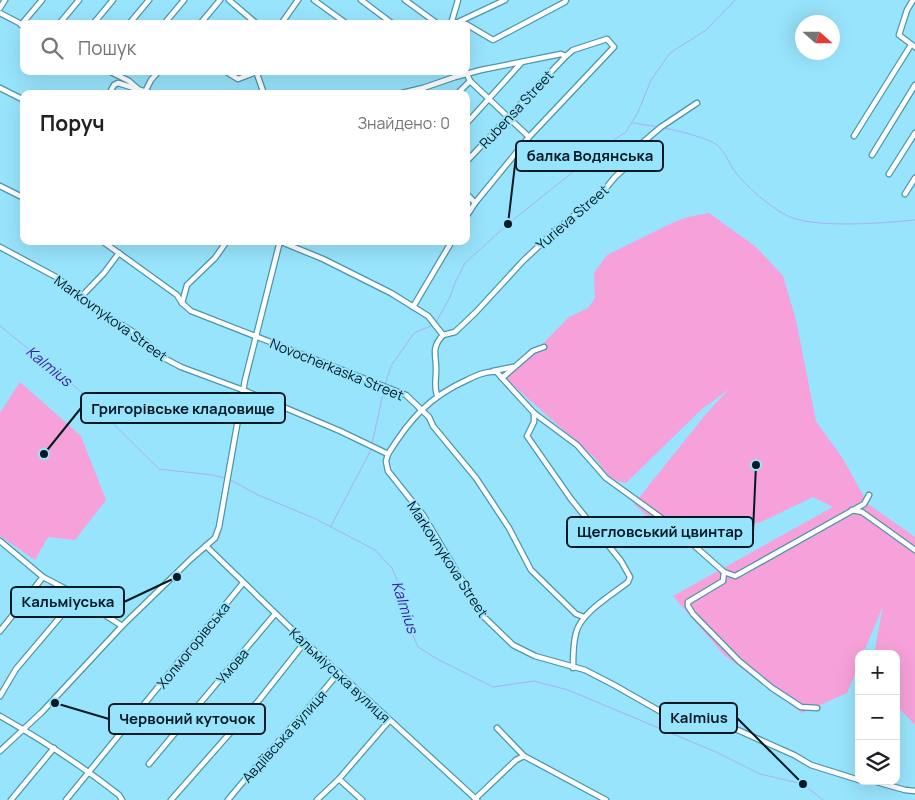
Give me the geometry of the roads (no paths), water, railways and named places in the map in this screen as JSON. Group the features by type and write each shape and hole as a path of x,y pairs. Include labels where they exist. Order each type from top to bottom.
{"street":[{"path":"0,8 5,0"},
{"path":"27,20 42,0"},
{"path":"62,20 79,0"},
{"path":"96,20 113,0"},
{"path":"132,20 148,0"},
{"path":"167,20 184,0"},
{"path":"203,20 220,0"},
{"path":"229,0 252,20"},
{"path":"284,20 298,0"},
{"path":"314,0 342,20"},
{"path":"361,0 388,20"},
{"path":"405,0 432,20"},
{"path":"454,20 458,0"},
{"path":"470,20 505,0"},
{"path":"854,136 913,46 899,35 907,10 913,0"},
{"path":"470,26 493,40 566,1"},
{"path":"0,13 20,23"},
{"path":"470,73 561,54 566,56 573,50 607,39 614,47 529,137 470,210"},
{"name":"Rubensa Street","path":"470,158 566,56"},
{"path":"470,120 522,62"},
{"path":"116,75 142,90"},
{"path":"144,90 156,75"},
{"path":"232,75 238,79 248,75"},
{"path":"257,75 263,90"},
{"path":"415,90 464,75"},
{"path":"467,75 470,81 529,137"},
{"path":"461,90 470,81"},
{"path":"111,90 118,83 140,90"},
{"path":"872,154 915,85"},
{"path":"0,88 20,98"},
{"name":"Yurieva Street","path":"443,334 455,332 476,312 523,260 556,230 601,194 615,176 645,150 641,144 661,127 697,103"},
{"path":"890,174 915,133"},
{"path":"905,194 915,178"},
{"path":"0,186 20,196"},
{"path":"470,198 474,203"},
{"name":"Novocherkaska Street","path":"108,245 177,295 182,303 192,311 406,395 429,416 433,426 476,478 509,528 531,570 576,614 584,617"},
{"path":"182,303 187,285 215,258 225,245"},
{"path":"0,751 42,712 122,626 215,538 219,527 243,390 279,245"},
{"path":"290,245 323,259 391,293 413,306 431,320 435,327 443,334 437,341 434,353 437,370 434,389 437,396"},
{"path":"413,306 450,245"},
{"name":"Markovnykova Street","path":"0,246 56,278 96,309 138,335 162,357 181,367 243,390 340,431 388,454 386,461 388,471 422,515 484,617 518,648 535,656 585,670 680,722 731,727 794,755 811,765 855,779"},
{"path":"81,297 104,274 119,253"},
{"path":"502,378 533,351 544,347"},
{"path":"388,454 408,425 437,396 448,388 489,371 515,367"},
{"path":"489,371 497,372 534,413 577,445 606,478 671,525 724,572 735,576 864,504 869,495"},
{"path":"534,413 534,422 527,436 576,506 621,561 630,577 628,582 584,617 576,632 573,668"},
{"path":"852,510 862,512 915,550"},
{"path":"0,540 43,577 64,588 122,626"},
{"name":"Кальміуська вулиця","path":"206,546 275,614 474,799"},
{"path":"724,572 723,581 688,602 688,606 693,614 739,661 772,688 801,707 817,708"},
{"path":"0,631 43,577"},
{"name":"Холмогорівська","path":"66,800 243,583"},
{"path":"0,696 16,669 78,598"},
{"name":"Умова","path":"149,764 275,614"},
{"path":"171,800 260,698 305,642"},
{"name":"Авдіївська вулиця","path":"228,800 339,672"},
{"path":"0,716 54,748 89,772 119,795 122,800"},
{"path":"317,800 339,779 389,721"},
{"path":"497,728 524,756 606,800"},
{"path":"11,800 54,748"},
{"path":"474,799 516,760 524,756"},
{"path":"339,779 362,800"},
{"path":"887,785 905,790 915,790"}],"waterway":[{"path":"436,322 450,297 465,263 508,224 609,143 626,132 638,112 651,80 670,53 706,30 735,0"},
{"path":"633,123 659,127"},
{"path":"663,128 692,135 717,145 739,176 753,191 769,204 793,218 836,224 915,220"},
{"path":"385,385 391,366 414,333 433,325"},
{"name":"Kalmius","path":"0,326 78,389 159,469 225,478"},
{"path":"372,444 384,389"},
{"path":"331,526 372,448"},
{"name":"Kalmius","path":"229,479 258,495 316,519 375,550 392,568 400,587 410,628 418,647 439,660 493,687 534,681 568,690 716,752 760,774 803,784 823,800"}],"place":[{"name":"балка Водянська","path":"508,224"},
{"name":"Григорівське кладовище","path":"44,454"},
{"name":"Щегловський цвинтар","path":"756,465"},
{"name":"Кальміуська","path":"177,577"},
{"name":"Червоний куточок","path":"55,703"},
{"name":"Kalmius","path":"803,784"}]}
